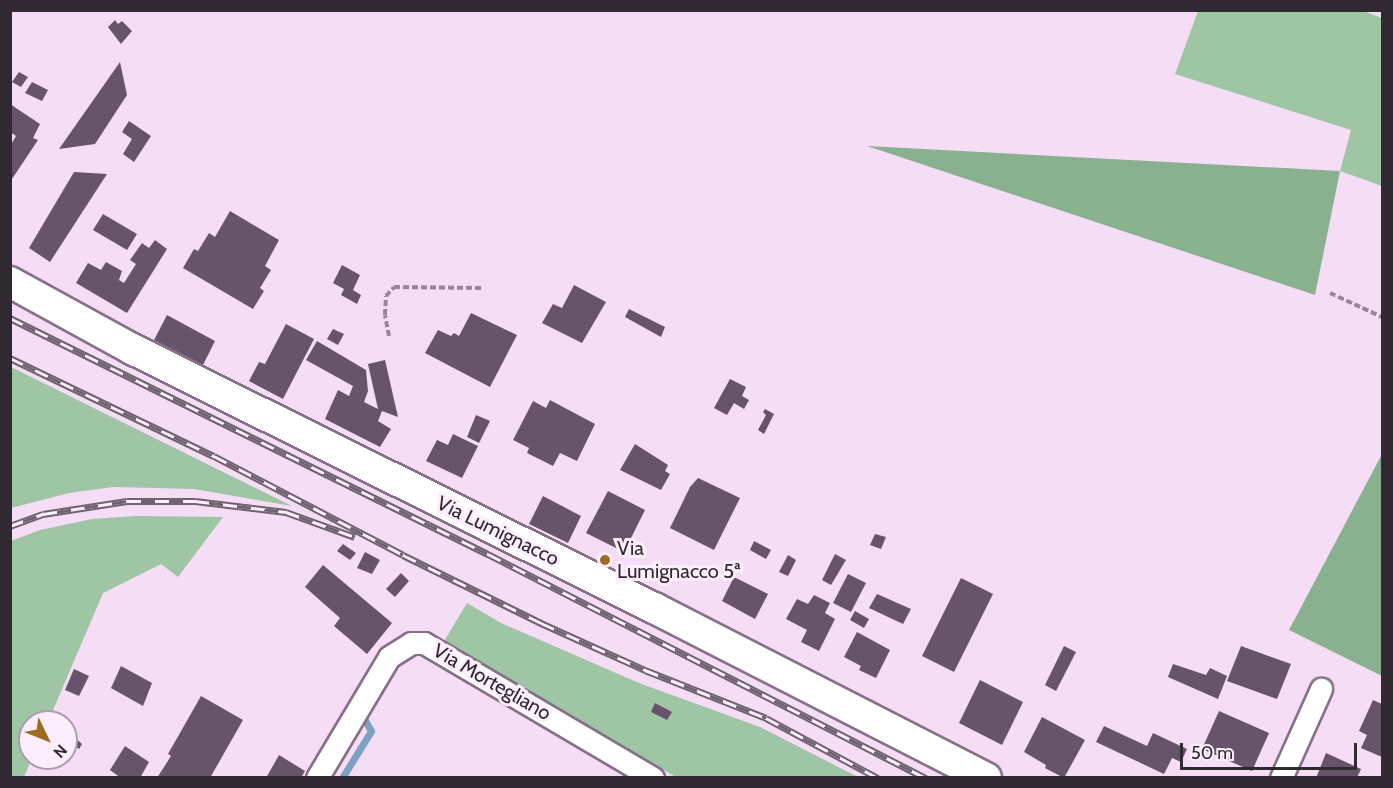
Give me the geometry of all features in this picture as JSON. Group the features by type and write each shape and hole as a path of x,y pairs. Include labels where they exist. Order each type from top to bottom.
{"main road":[{"name":"Via Lumignacco","path":"10,282 132,349 654,608 986,777"}],"street":[{"name":"Via Mortegliano","path":"317,777 389,657 399,648 411,643 424,643 653,777"},
{"path":"1281,777 1321,689"}],"path":[{"path":"389,336 385,315 386,297 394,286 484,288"},
{"path":"1330,293 1383,317"}],"green space":[{"path":"1361,10 1382,18 1382,186 1340,171 1351,130 1175,74 1198,11"},
{"path":"867,146 1340,171 1315,295"},
{"path":"11,367 292,506 194,489 113,487 69,493 11,508"},
{"path":"1382,454 1382,676 1289,630"},
{"path":"136,516 223,517 178,577 161,564 103,593 53,710 18,710 18,770 27,770 24,777 11,777 11,541 40,530 92,519"},
{"path":"467,603 501,623 639,683 760,727 858,777 676,777 443,643"}],"building":[{"path":"115,20 118,24 122,21 132,31 121,44 108,27"},
{"path":"120,62 127,95 95,144 59,149"},
{"path":"19,72 28,77 21,87 12,82"},
{"path":"32,82 48,90 42,101 25,93"},
{"path":"10,104 40,124 33,138 38,140 12,179 10,146 16,136 10,132"},
{"path":"129,121 151,136 134,162 123,154 132,139 122,132"},
{"path":"74,172 107,174 50,262 29,248"},
{"path":"230,211 279,240 265,266 271,270 260,288 264,291 253,309 183,268 194,249 198,251 209,233 215,237"},
{"path":"103,214 137,234 127,250 93,230"},
{"path":"155,240 167,249 127,313 76,283 88,263 101,270 106,262 122,271 119,280 124,283 136,264 130,260 142,243 149,248"},
{"path":"342,265 360,275 353,290 361,295 357,304 341,295 344,289 333,283"},
{"path":"574,285 606,302 582,343 542,323 553,304 562,308"},
{"path":"629,309 665,327 661,337 625,317"},
{"path":"471,313 517,335 490,387 425,353 438,330 451,336 454,333 459,336"},
{"path":"167,315 215,341 203,365 154,340"},
{"path":"286,324 314,339 283,399 249,381 259,362 265,364"},
{"path":"333,329 344,334 338,345 327,339"},
{"path":"317,341 366,370 368,391 364,402 378,409 368,364 385,360 398,417 382,411 378,421 391,429 380,447 325,419 338,390 349,396 353,386 306,360"},
{"path":"730,379 746,387 742,396 749,400 744,409 734,403 727,415 714,408"},
{"path":"550,400 595,424 577,461 560,453 553,466 527,453 529,448 513,440 533,401 546,408"},
{"path":"765,409 774,414 764,434 758,430 766,415 763,412"},
{"path":"476,415 490,421 479,443 467,437"},
{"path":"453,434 478,446 462,478 426,461 437,440 448,445"},
{"path":"635,444 668,465 665,471 670,474 661,490 620,470"},
{"path":"698,478 740,498 714,550 670,528 690,487"},
{"path":"608,491 645,510 624,552 586,533"},
{"path":"543,496 581,516 568,543 529,524"},
{"path":"875,534 886,537 881,549 870,545"},
{"path":"754,541 771,550 766,559 750,550"},
{"path":"343,544 356,553 350,560 337,551"},
{"path":"365,552 380,560 372,574 357,568"},
{"path":"835,554 846,560 831,585 822,580"},
{"path":"788,555 796,560 788,576 779,572"},
{"path":"323,565 392,623 367,654 334,626 340,618 305,587"},
{"path":"401,573 409,581 395,597 386,589"},
{"path":"848,574 866,583 851,612 833,603"},
{"path":"734,577 768,594 755,619 722,601"},
{"path":"961,578 993,594 954,672 922,656"},
{"path":"877,594 911,609 903,624 869,608"},
{"path":"814,595 830,603 825,613 835,619 819,651 801,642 807,630 786,619 797,599 808,604"},
{"path":"855,611 869,619 864,628 850,620"},
{"path":"857,632 890,650 876,678 859,670 861,666 844,657"},
{"path":"1064,646 1076,652 1056,691 1045,685"},
{"path":"1241,646 1291,664 1277,699 1227,681"},
{"path":"1173,664 1206,675 1210,668 1227,676 1218,699 1168,677"},
{"path":"121,666 152,683 143,706 111,688"},
{"path":"74,669 89,676 79,696 65,690"},
{"path":"980,680 1023,702 1002,745 959,723"},
{"path":"201,696 243,720 210,778 157,778 171,756 168,754"},
{"path":"1373,700 1382,704 1382,757 1361,748 1367,735 1359,731"},
{"path":"655,703 672,712 667,720 651,712"},
{"path":"1219,711 1269,733 1252,771 1202,749"},
{"path":"1042,717 1085,740 1064,778 1045,768 1046,765 1024,752"},
{"path":"1104,726 1147,746 1153,733 1187,749 1181,762 1172,758 1164,774 1096,742"},
{"path":"125,746 149,762 140,778 121,778 110,770"},
{"path":"1326,753 1361,769 1357,778 1316,778"},
{"path":"279,755 305,771 301,778 266,778"}],"waterway":[{"path":"342,778 371,731 365,720"}],"railway":[{"path":"10,318 488,554 926,778"},
{"path":"10,358 214,456 403,555 541,623 645,670 766,718 878,778"},
{"path":"10,526 43,514 127,501 195,501 286,512 355,537"}],"place":[{"name":"Via Lumignacco 5ª","path":"605,560"}]}
